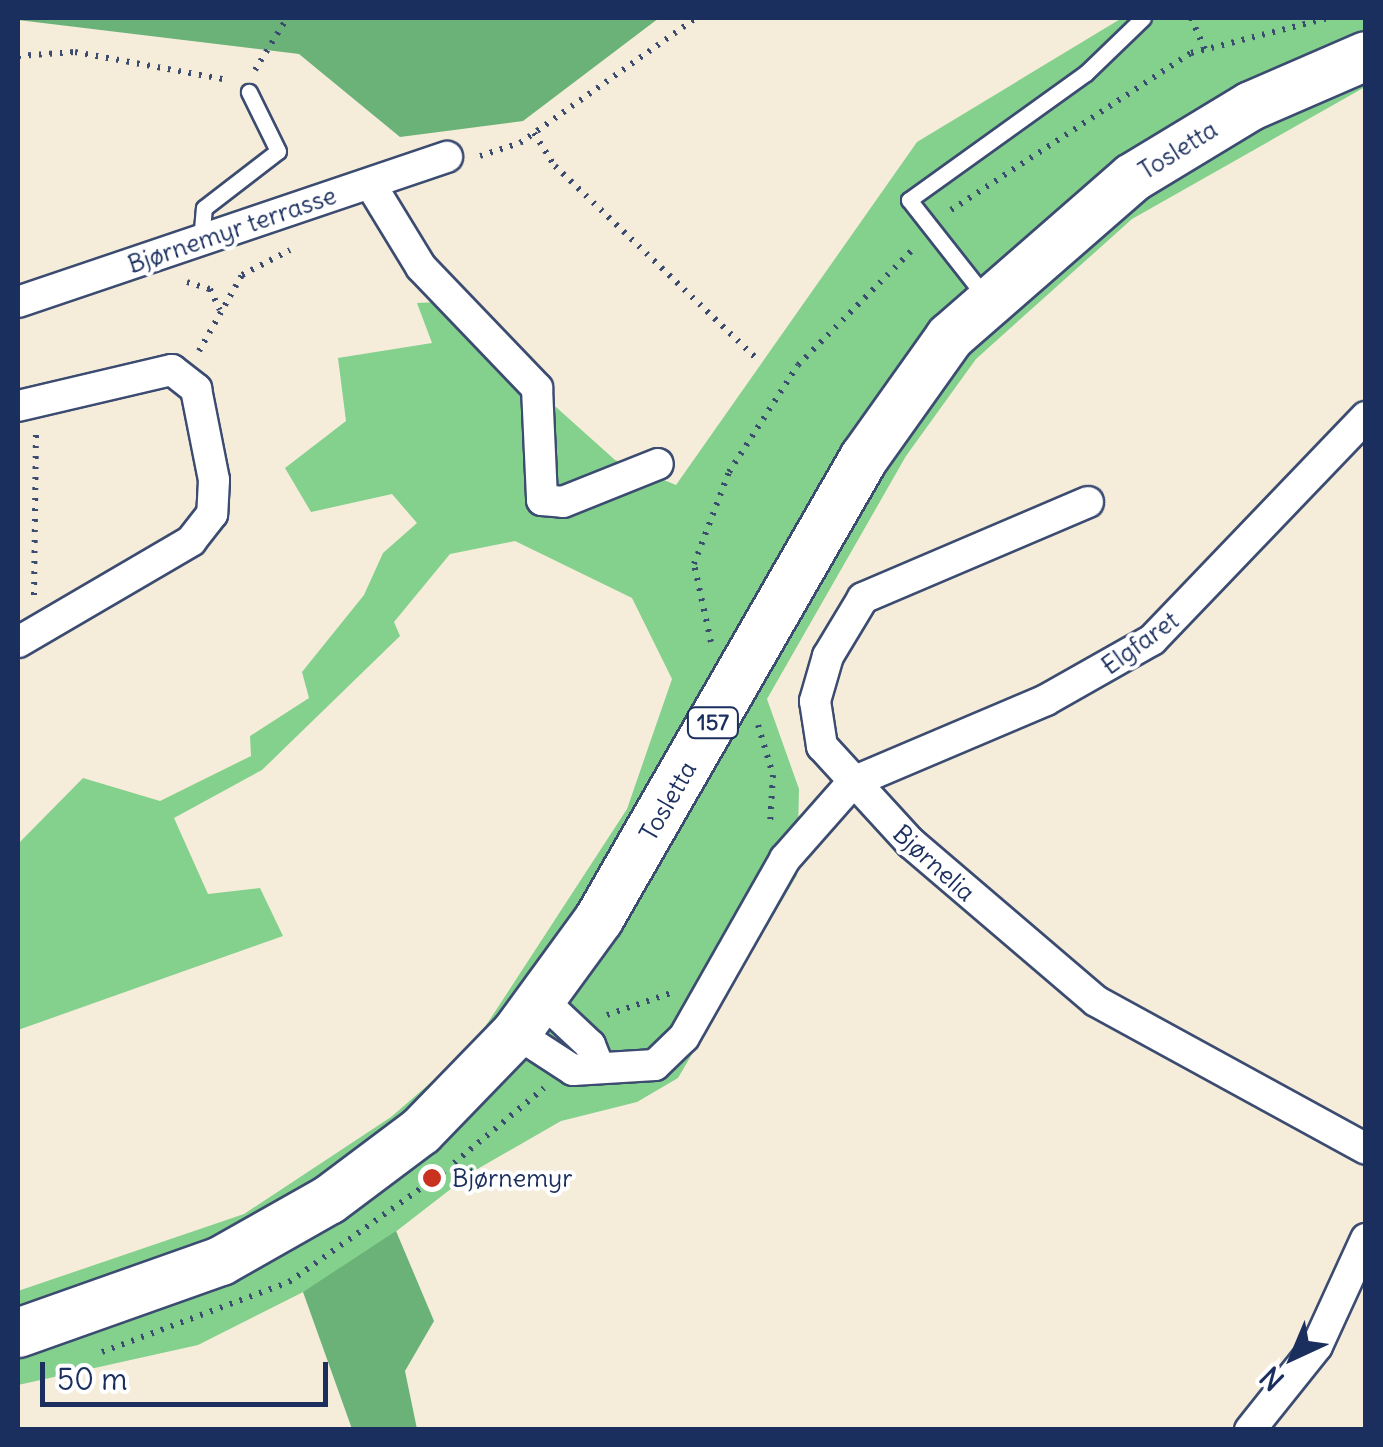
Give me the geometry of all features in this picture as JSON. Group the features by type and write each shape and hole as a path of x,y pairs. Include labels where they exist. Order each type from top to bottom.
{"main road":[{"name":"Tosletta","path":"18,1333 170,1284 289,1224 421,1131 529,1016 599,919 864,458 986,299 1177,149 1366,56"}],"street":[{"name":"Bjørnemyr terrasse","path":"18,302 447,158"},
{"path":"370,185 421,267 536,388 542,500 563,502 658,464"},
{"path":"25,404 144,370 185,376 198,395 212,514 191,542 26,637"},
{"name":"Elgfaret","path":"852,782 1046,700 1152,640 1366,417"},
{"name":"Bjørnelia","path":"1088,502 863,598 828,656 815,701 822,746 852,782 1096,1001 1366,1150"},
{"path":"529,1016 560,1067 638,1071 671,1052 786,859 852,782"},
{"path":"529,1016 590,1044 599,1067"},
{"path":"1250,1430 1317,1346 1366,1239"}],"lane":[{"path":"986,299 909,200 1086,73 1143,18"},
{"path":"201,241 204,208 278,151 249,92"}],"path":[{"path":"18,56 74,52 174,66 249,92 262,45 286,18"},
{"path":"447,158 501,152 534,134 696,18"},
{"path":"1191,18 1205,48"},
{"path":"717,652 693,574 729,472 798,365 931,229 1057,142 1205,48 1328,18"},
{"path":"534,134 555,166 756,359"},
{"path":"185,376 242,275 303,246"},
{"path":"25,404 26,637"}],"green space":[{"path":"659,18 523,121 400,137 299,54 18,20"},
{"path":"1122,18 1365,18 1365,87 1132,219 976,359 906,456 767,699 799,789 797,875 678,1078 637,1102 561,1121 474,1171 345,1271 198,1345 18,1385 18,1291 244,1214 391,1117 472,1047 627,809 672,679 632,598 515,541 450,554 394,622 400,636 262,770 174,818 208,894 260,888 283,936 18,1030 18,844 83,778 160,801 251,756 250,736 309,698 302,672 364,595 383,553 417,523 392,494 311,512 285,468 346,421 338,358 432,343 417,303 439,302 615,460 676,485 917,142"},
{"path":"396,1231 434,1321 405,1371 417,1429 352,1429 303,1292"}],"place":[{"name":"Bjørnemyr","path":"432,1178"}]}
